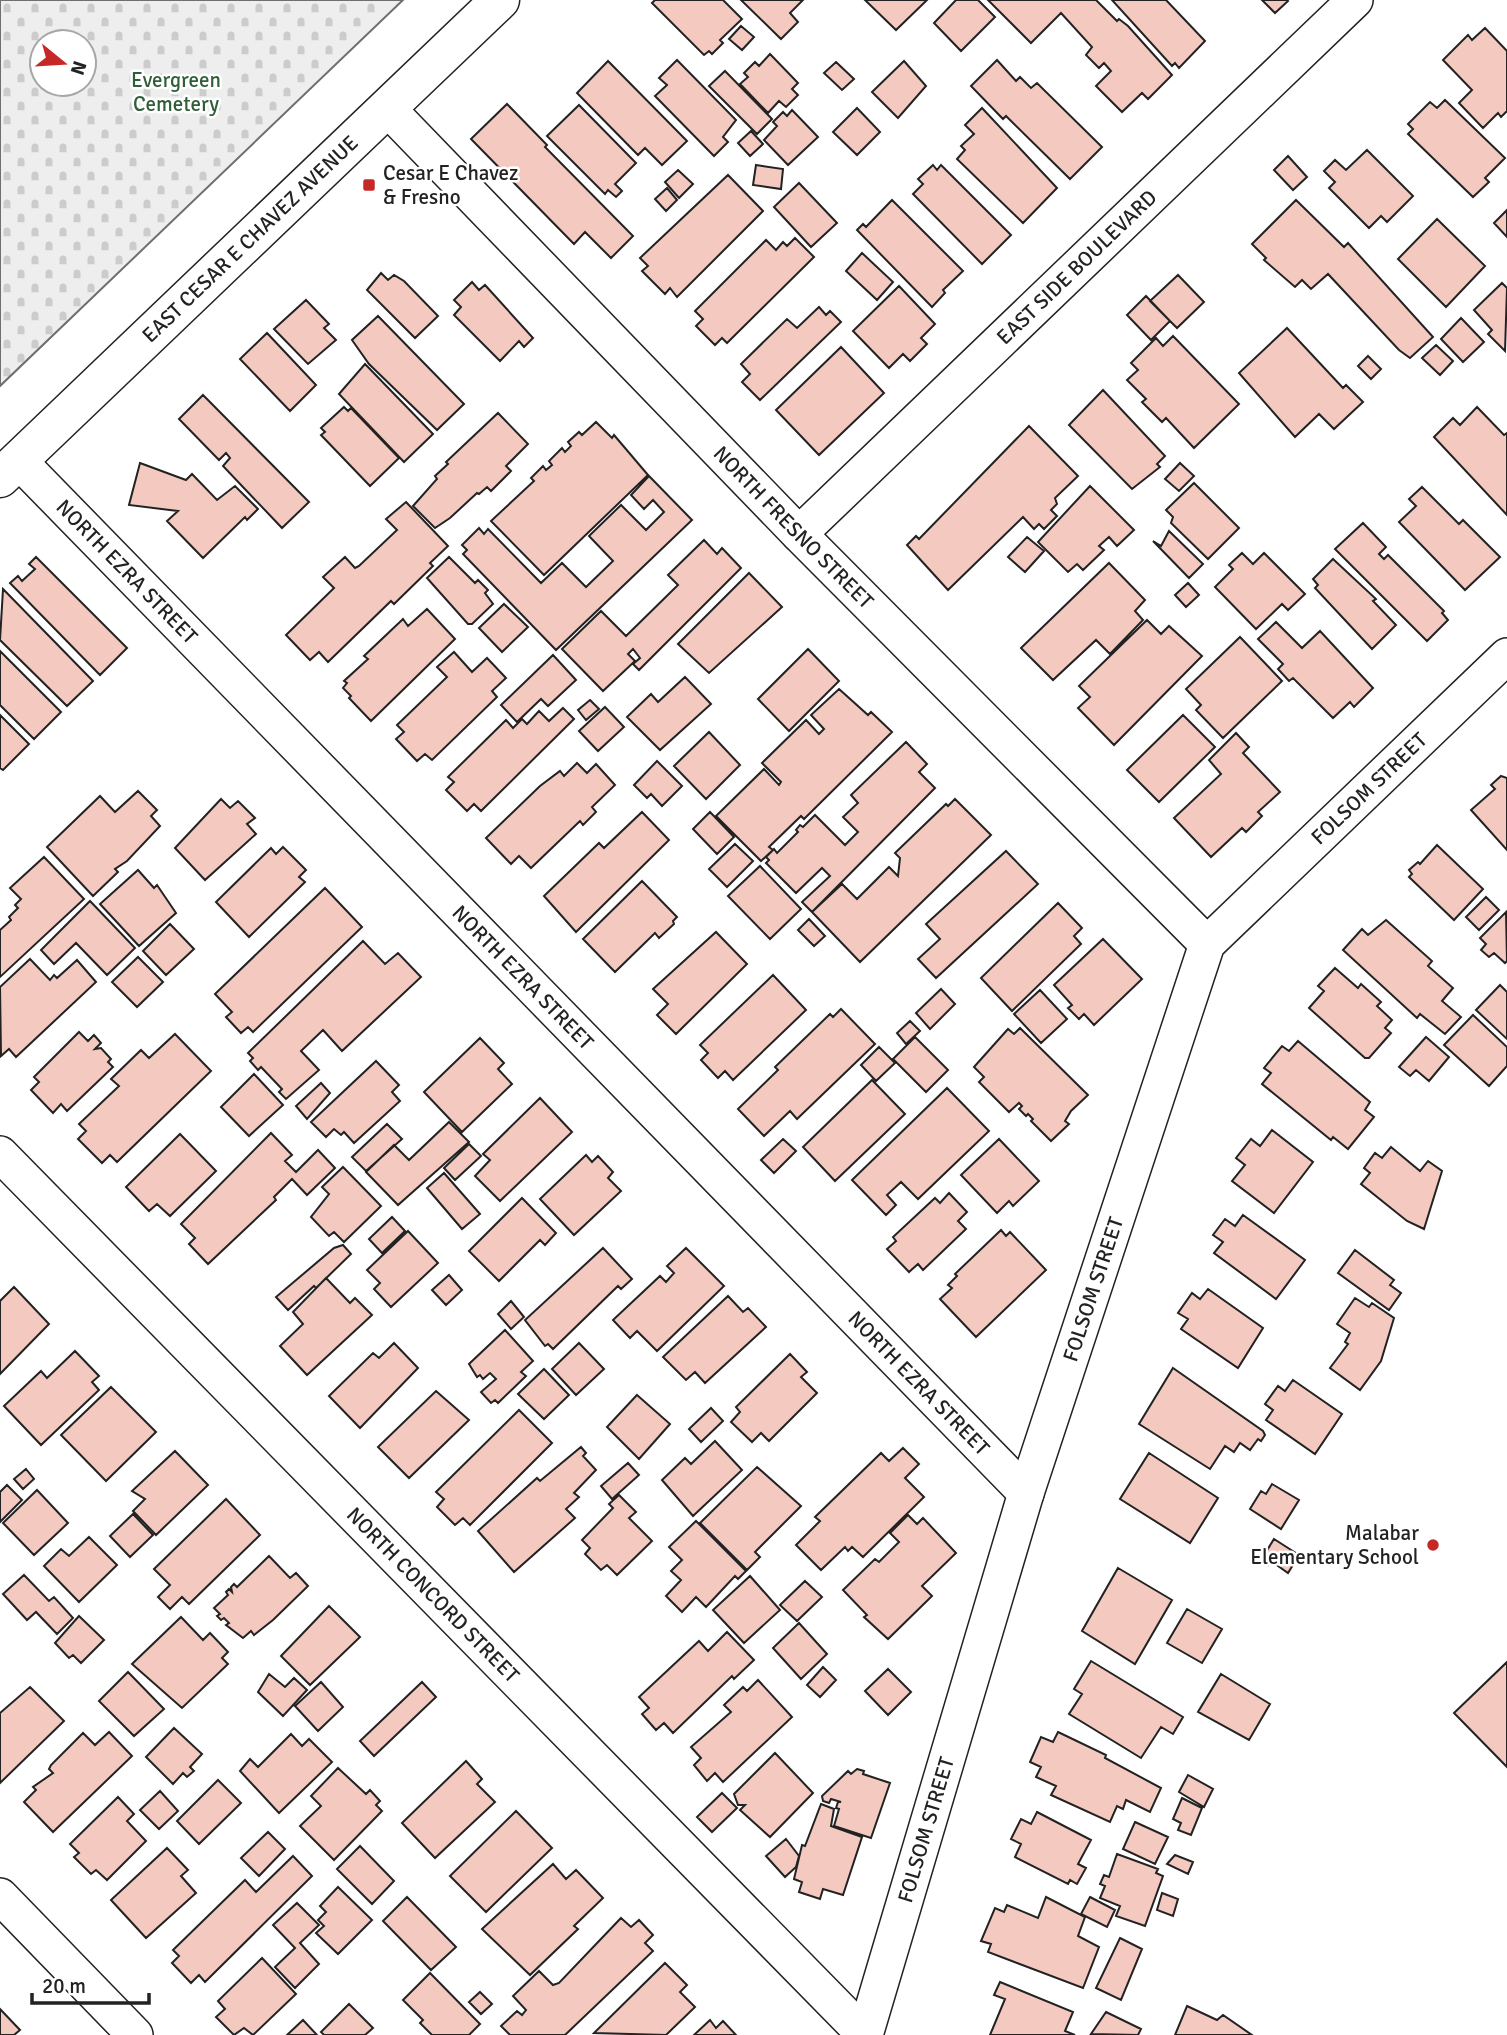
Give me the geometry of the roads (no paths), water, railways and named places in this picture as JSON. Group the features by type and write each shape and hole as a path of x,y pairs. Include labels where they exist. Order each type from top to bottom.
{"main road":[{"name":"EAST CESAR E CHAVEZ AVENUE","path":"9,469 500,0"}],"street":[{"name":"EAST SIDE BOULEVARD","path":"799,534 1355,0"},
{"name":"NORTH FRESNO STREET","path":"387,107 799,534 1206,944"},
{"name":"NORTH EZRA STREET","path":"9,469 1026,1493"},
{"name":"FOLSOM STREET","path":"865,2035 1026,1493 1206,944 1507,656"},
{"name":"NORTH CONCORD STREET","path":"0,1154 865,2035"},
{"path":"0,1896 135,2035"}],"place":[{"name":"Cesar E Chavez & Fresno","path":"369,185"},
{"name":"Malabar Elementary School","path":"1433,1545"}],"park label":[{"name":"Evergreen Cemetery","path":"176,92"}]}
